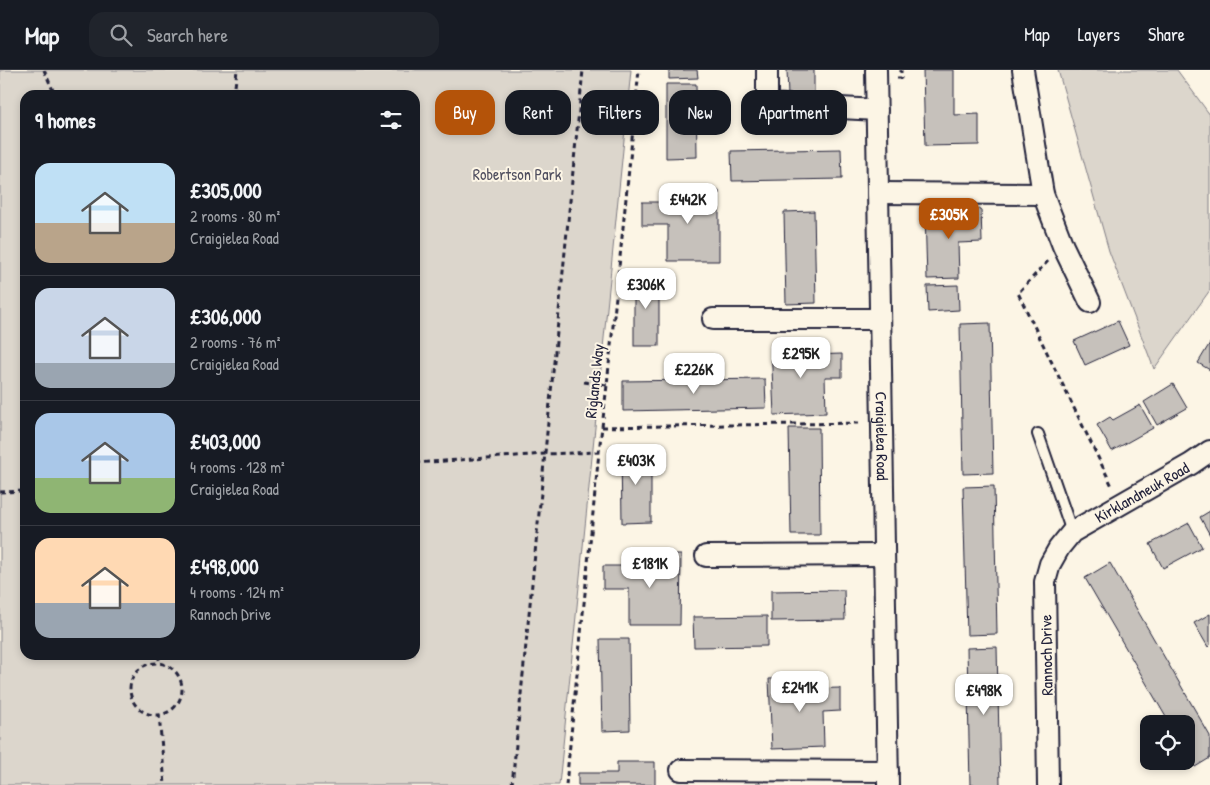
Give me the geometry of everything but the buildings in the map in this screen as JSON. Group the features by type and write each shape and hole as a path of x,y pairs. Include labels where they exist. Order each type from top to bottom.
{"street":[{"path":"767,70 767,104 877,110"},
{"name":"Craigielea Road","path":"681,770 888,778 876,70"},
{"path":"1023,70 1043,194 1063,246 1090,302"},
{"path":"878,193 1043,194"},
{"path":"713,319 880,318"},
{"name":"Kirklandneuk Road","path":"1072,532 1191,464 1210,451"},
{"name":"Rannoch Drive","path":"1048,785 1044,582 1050,564 1059,548 1072,532"},
{"path":"706,556 884,555"}],"lane":[{"path":"1038,434 1072,532"}],"path":[{"path":"44,70 53,90"},
{"path":"235,90 237,70"},
{"path":"512,785 583,70"},
{"name":"Riglands Way","path":"566,785 639,70"},
{"path":"1063,246 1018,293 1121,504"},
{"path":"584,382 607,385"},
{"path":"602,427 882,423"},
{"path":"420,463 599,452"},
{"path":"0,492 20,491"},
{"path":"160,663 168,666 179,677 182,693 174,708 159,714 150,714 136,705 130,688 136,672 143,666 160,663"},
{"path":"159,714 165,785"}],"green space":[{"name":"Robertson Park","path":"0,70 631,70 629,90 581,90 581,135 624,135 559,785 0,785"},
{"path":"1058,70 1177,70 1210,115 1210,290 1154,369 1109,251"}]}
